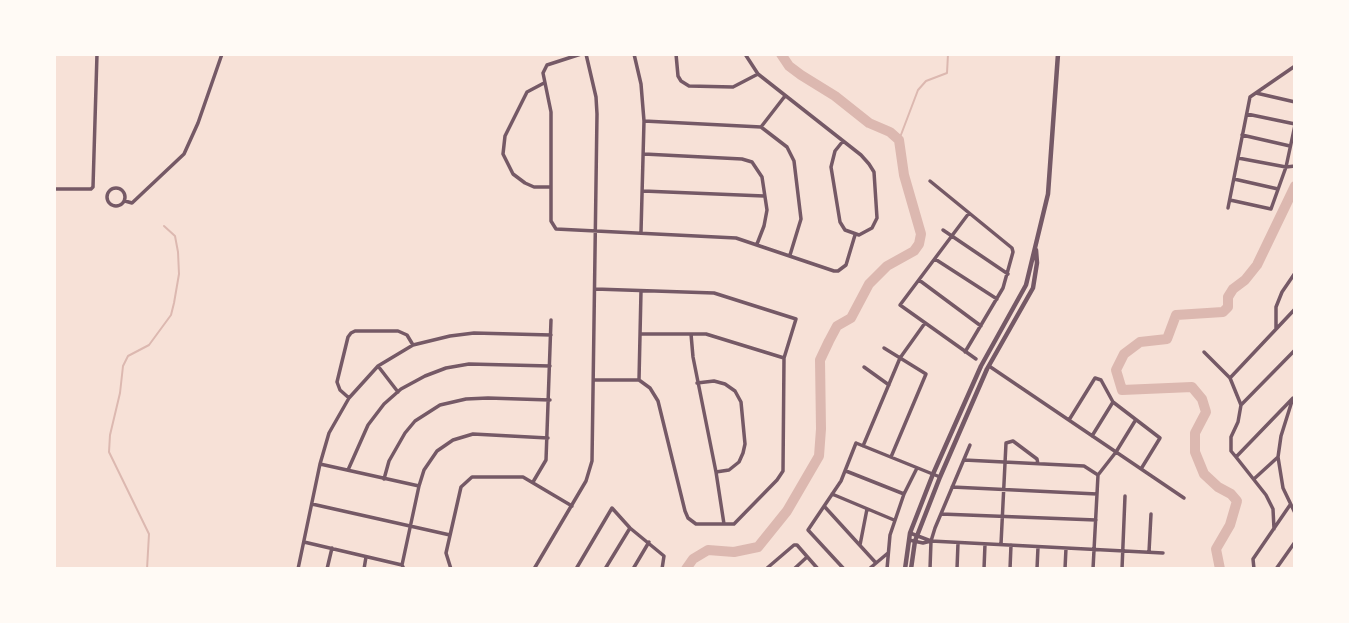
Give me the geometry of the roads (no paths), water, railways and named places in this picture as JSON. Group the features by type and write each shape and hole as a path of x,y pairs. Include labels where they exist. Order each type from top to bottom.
{"street":[{"path":"54,190 91,190 93,187 97,54"},
{"path":"125,201 132,204 184,154 222,54"},
{"path":"534,569 572,506 591,468 594,380 596,230 597,106 584,54 544,68 551,112 553,227 558,229 596,230 641,232 736,239 838,271 846,265 855,235"},
{"path":"634,54 641,84 644,121 641,232"},
{"path":"676,54 678,76 689,86 733,87 758,74"},
{"path":"745,54 758,74 861,155 874,172 877,218 872,228 863,234 855,235 845,230 840,222 831,167 835,151 843,141"},
{"path":"905,569 910,533 933,474 981,366 1023,293 1048,194 1058,54"},
{"path":"1228,208 1250,97 1295,66"},
{"path":"545,82 527,92 505,136 503,154 513,174 525,183 534,187 551,187"},
{"path":"1256,93 1295,102"},
{"path":"761,127 785,96"},
{"path":"1230,200 1271,209 1286,167 1295,125 1247,114"},
{"path":"644,121 761,127 787,147 794,161 801,219 789,256"},
{"path":"1242,135 1290,146"},
{"path":"644,154 748,160 758,169 764,196 766,217 757,244"},
{"path":"1238,158 1286,167 1295,166"},
{"path":"1234,179 1278,189"},
{"path":"930,181 1012,248 1008,274 997,299 965,352"},
{"path":"119,188 125,195 125,201 120,206 112,206 106,200 107,194 111,189 119,188"},
{"path":"643,191 764,196"},
{"path":"969,213 900,305 976,359"},
{"path":"943,230 1008,274"},
{"path":"911,569 915,541 940,477 989,366 1033,288 1037,263 1035,246"},
{"path":"935,259 997,299"},
{"path":"1276,331 1276,307 1295,273"},
{"path":"919,280 981,326"},
{"path":"594,380 639,380 650,388 658,401 688,518 696,524 734,524 783,471 784,358 796,319 714,293 595,289"},
{"path":"639,380 641,291"},
{"path":"1230,378 1295,309"},
{"path":"533,482 546,460 551,320"},
{"path":"863,446 900,358 925,323"},
{"path":"349,398 340,390 337,382 351,333 398,331 407,335 414,345"},
{"path":"298,569 320,464 335,420 349,398 379,366 414,345 450,336 474,333 551,335"},
{"path":"640,334 706,334 784,358"},
{"path":"691,334 697,383 724,524"},
{"path":"884,348 926,374 891,457"},
{"path":"1241,405 1295,350"},
{"path":"1204,352 1230,378 1241,405 1238,422 1231,437 1231,451 1255,478 1273,509 1274,529"},
{"path":"348,470 368,425 398,392 425,376 446,368 469,364 550,366"},
{"path":"379,366 398,392"},
{"path":"989,366 1184,498"},
{"path":"864,367 889,385"},
{"path":"1069,420 1095,378 1101,380 1113,402 1160,438 1141,469"},
{"path":"697,383 714,380 726,384 736,391 741,402 745,444 743,453 739,462 729,470 716,472"},
{"path":"384,479 388,461 405,433 415,421 440,405 466,399 488,398 550,400"},
{"path":"1236,457 1294,398"},
{"path":"1294,398 1280,436 1278,457 1283,488 1295,513"},
{"path":"1092,436 1113,402"},
{"path":"1093,569 1098,475 1135,421"},
{"path":"304,542 403,567 419,486 424,470 437,451 462,436 485,434 548,438"},
{"path":"1000,545 1006,443 1009,441 1037,458 1038,464"},
{"path":"844,569 808,530 846,471 856,443 940,477"},
{"path":"930,569 931,541 970,445"},
{"path":"1255,478 1278,457"},
{"path":"964,460 1084,466 1098,475"},
{"path":"320,464 419,486"},
{"path":"887,569 894,520 917,468"},
{"path":"846,471 904,494"},
{"path":"451,569 446,553 461,488 466,480 478,476 523,477 572,506"},
{"path":"952,487 1097,494"},
{"path":"832,494 894,520"},
{"path":"1122,569 1125,496"},
{"path":"312,504 450,535"},
{"path":"1254,569 1253,559 1290,505"},
{"path":"824,506 876,563"},
{"path":"576,569 612,508 630,528 664,556 662,569"},
{"path":"860,545 867,509"},
{"path":"1149,552 1151,513"},
{"path":"941,514 1096,520"},
{"path":"605,569 630,528"},
{"path":"910,533 931,541"},
{"path":"909,540 923,543 931,541 1163,553"},
{"path":"634,569 649,542"},
{"path":"1276,569 1295,542"},
{"path":"957,569 958,543"},
{"path":"984,569 985,544"},
{"path":"766,569 794,545 818,569"},
{"path":"1010,569 1011,545"},
{"path":"1037,569 1038,547"},
{"path":"327,569 331,548"},
{"path":"1065,569 1066,548"},
{"path":"869,569 888,554"},
{"path":"364,569 366,556"},
{"path":"794,569 807,556"}],"waterway":[{"path":"686,569 693,559 708,550 734,552 758,547 787,511 819,456 820,360 829,341 837,326 851,318 869,284 887,266 914,251 921,234 904,175 899,140 890,132 869,123 835,96 801,75 789,66 781,54"},
{"path":"899,140 918,90 926,81 947,73 948,54"},
{"path":"1220,569 1216,549 1230,525 1237,501 1204,474 1195,452 1195,433 1206,412 1202,399 1192,387 1122,390 1116,370 1124,354 1140,342 1167,339 1176,315 1223,312 1228,307 1228,297 1233,289 1245,280 1257,265 1295,186"},
{"path":"147,569 149,534 109,452 123,366 128,356 149,345 171,315 174,303 179,274 178,252 175,236 164,226"}]}
